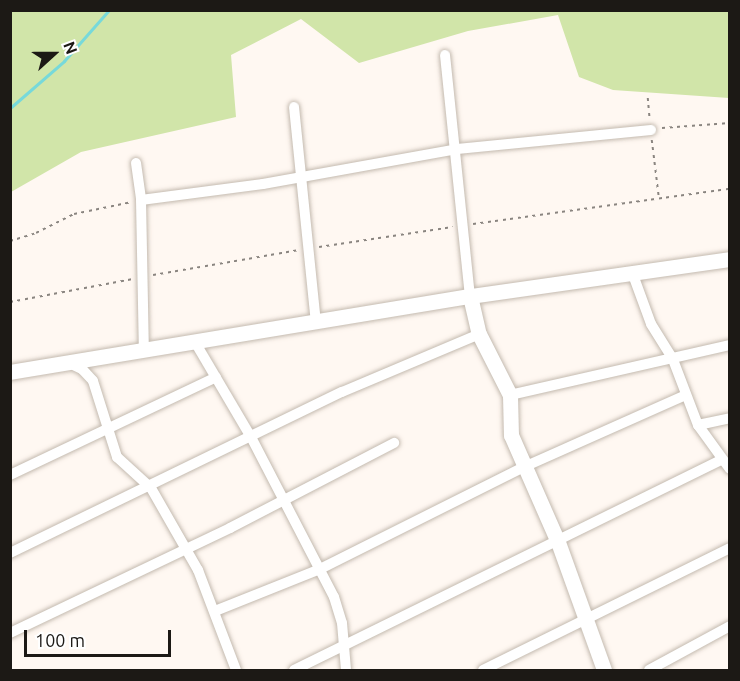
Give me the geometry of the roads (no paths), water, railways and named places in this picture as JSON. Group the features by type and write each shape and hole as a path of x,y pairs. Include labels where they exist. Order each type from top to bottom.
{"street":[{"path":"445,55 457,149 470,296 479,334 510,395 512,435 558,542 583,620 604,670"},
{"path":"294,107 299,177 316,324"},
{"path":"141,200 299,177 457,149 651,130"},
{"path":"136,163 141,200 140,278 144,350"},
{"path":"10,372 316,324 470,296 729,259"},
{"path":"632,272 651,324 672,357 698,425 729,469"},
{"path":"10,553 151,488 342,392 479,334"},
{"path":"195,342 251,437 320,569 342,623 346,670"},
{"path":"510,395 729,345"},
{"path":"68,362 82,369 93,381 106,431 117,457 151,488 186,549 215,611 236,670"},
{"path":"10,475 216,377"},
{"path":"215,611 320,569 524,467 686,395"},
{"path":"698,425 729,418"},
{"path":"10,633 186,549 394,443"},
{"path":"294,670 558,542 722,459"},
{"path":"483,670 729,548"},
{"path":"649,670 729,626"}],"waterway":[{"path":"10,108 64,61 109,10"}]}
